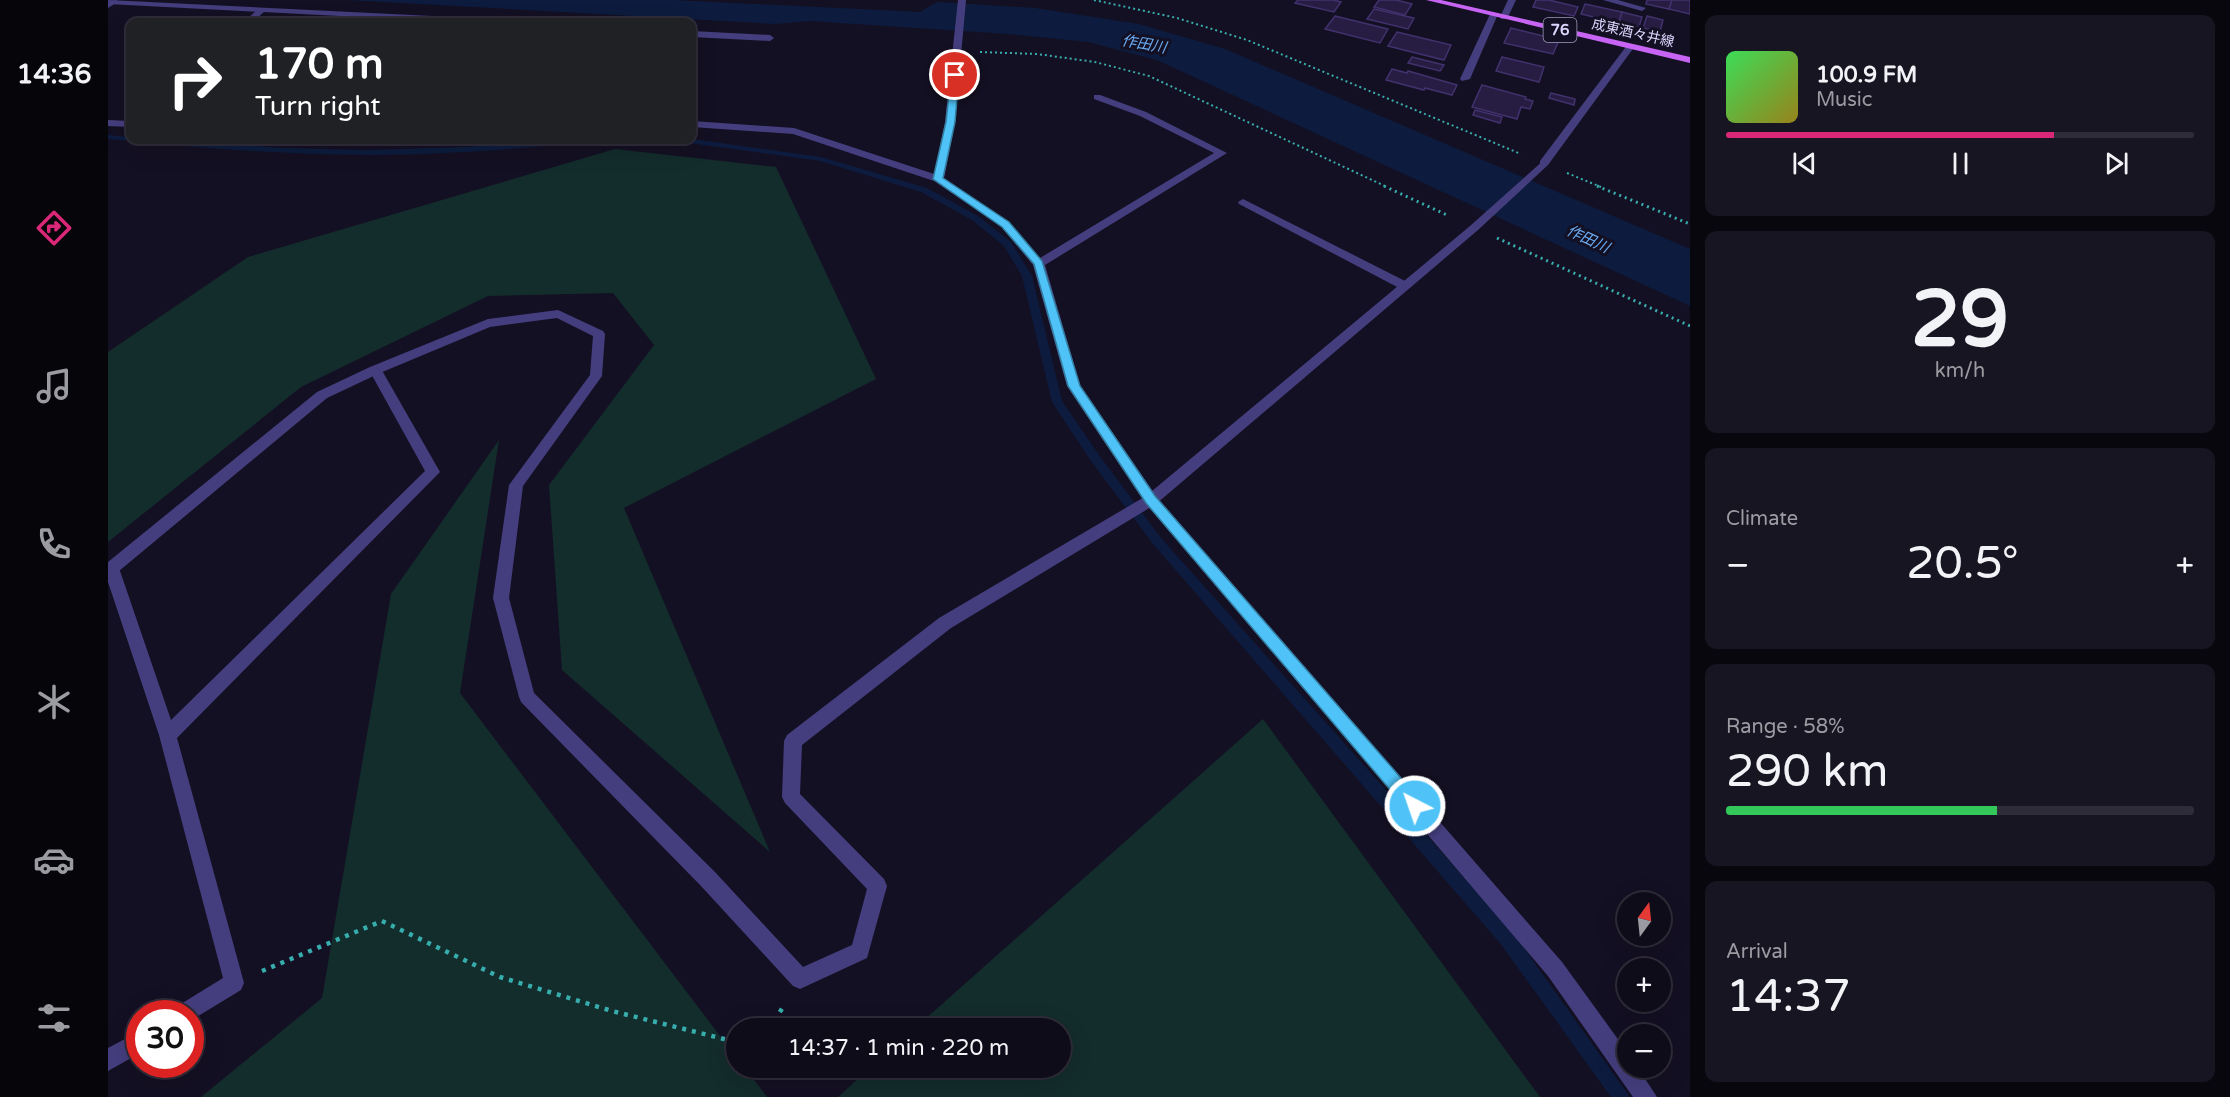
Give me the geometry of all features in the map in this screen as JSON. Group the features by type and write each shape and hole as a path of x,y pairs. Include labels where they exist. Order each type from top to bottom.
{"main road":[{"name":"成東酒々井線","path":"1430,0 1690,60"}],"street":[{"path":"1465,79 1499,15 1512,0"},
{"path":"1607,0 1642,8"},
{"path":"110,2 361,18"},
{"path":"938,179 951,122 961,2"},
{"path":"253,18 262,10"},
{"path":"696,34 770,38"},
{"path":"204,1001 234,983 168,735 110,569 322,395 375,370 488,323 558,314 599,334 596,376 516,485 501,598 527,697 708,879 800,979 860,951 877,886 791,798 793,741 945,624 1146,502 1474,228 1544,164 1631,46"},
{"path":"1039,264 1222,153 1143,114 1097,97"},
{"path":"108,123 126,124"},
{"path":"696,124 794,131 938,179 1005,224 1039,264 1074,386 1146,502 1555,969 1646,1097"},
{"path":"1243,202 1405,286"},
{"path":"168,735 433,472 375,370"},
{"path":"108,1060 126,1049"}],"path":[{"path":"1094,0 1177,18 1247,40 1690,224"},
{"path":"958,47 1095,62 1149,76 1690,326"},
{"path":"234,983 382,921 500,977 612,1011 726,1040"}],"green space":[{"path":"615,149 776,167 876,379 624,508 770,852 562,670 549,485 654,345 613,293 488,296 301,387 108,542 108,352 248,257"},
{"path":"499,440 460,693 726,1044 726,1078 753,1078 767,1097 201,1097 322,998 391,594"},
{"path":"1263,719 1540,1097 838,1097 859,1078 1071,1078 1071,1018 926,1018"}],"water":[{"name":"作田川","path":"347,0 674,0 920,12 937,2 1035,8 1139,24 1225,49 1690,249 1690,306 1157,60 1088,42 1008,34 810,21 776,24"}],"building":[{"path":"1298,0 1341,2 1334,12 1295,3"},
{"path":"1379,0 1396,0 1412,4 1405,15 1374,7"},
{"path":"1536,0 1549,0 1578,7 1574,16 1533,7"},
{"path":"1647,0 1672,0 1669,9 1646,4"},
{"path":"1672,0 1690,0 1690,14 1669,9"},
{"path":"1585,4 1622,12 1619,23 1581,14"},
{"path":"1374,9 1414,18 1408,29 1367,19"},
{"path":"1622,12 1642,17 1639,27 1619,23"},
{"path":"1335,16 1388,29 1380,43 1325,29"},
{"path":"1647,16 1663,20 1660,32 1643,28"},
{"path":"1511,28 1559,40 1553,54 1504,43"},
{"path":"1397,32 1451,45 1444,60 1388,46"},
{"path":"1412,57 1444,65 1440,71 1408,63"},
{"path":"1502,57 1544,67 1539,82 1496,71"},
{"path":"1392,69 1407,73 1408,71 1457,85 1452,95 1425,88 1424,90 1386,80"},
{"path":"1482,85 1526,97 1525,99 1533,101 1530,109 1521,107 1517,119 1472,107"},
{"path":"1551,93 1575,99 1574,105 1549,98"},
{"path":"1475,110 1502,117 1500,123 1473,115"}],"waterway":[{"path":"108,137 126,139"},
{"path":"696,142 821,159 924,190 975,218 1008,244 1027,276 1057,402 1095,458 1157,541 1506,937 1621,1097"},
{"path":"183,144 233,148 367,152 540,144"}],"route":[{"path":"955,75 951,122 938,179 1005,224 1039,264 1074,386 1151,500 1415,806"}]}
